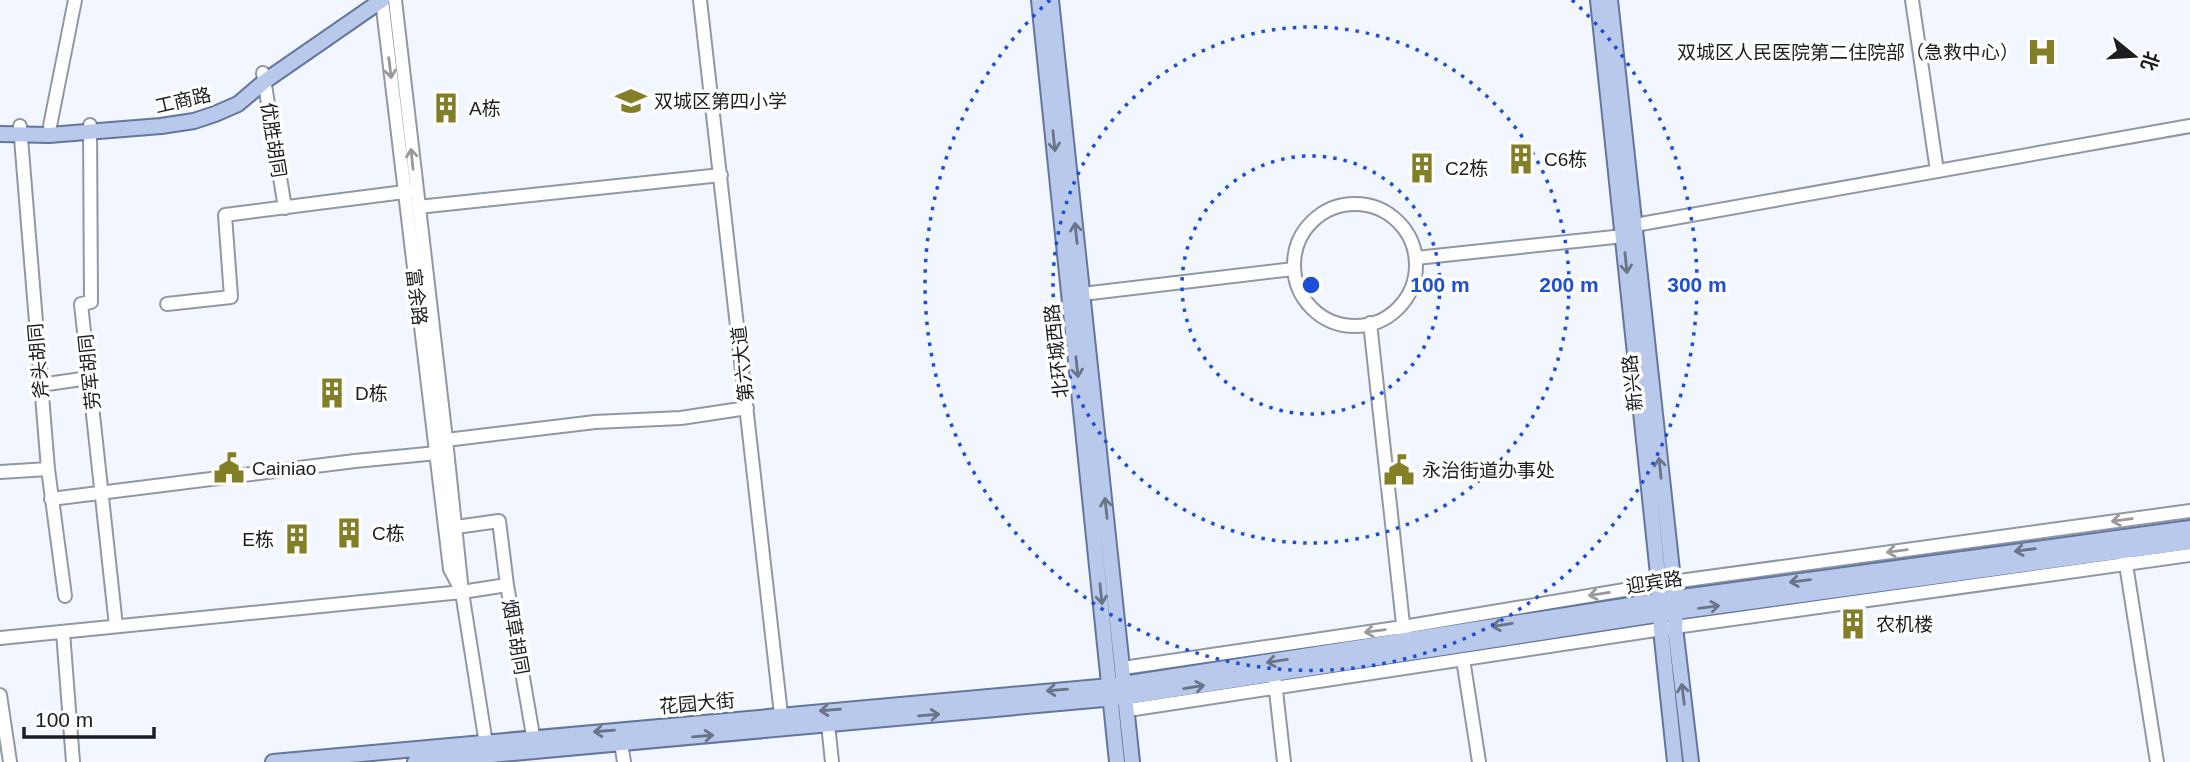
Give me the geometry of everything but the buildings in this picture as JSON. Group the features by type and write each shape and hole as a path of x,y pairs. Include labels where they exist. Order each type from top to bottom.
{"main road":[{"name":"工商路","path":"264,77 367,0"},
{"name":"工商路","path":"0,126 21,130 90,129 194,113 215,106 239,93 382,0"},
{"name":"北环城西路","path":"1039,0 1123,668 1120,695"},
{"name":"北环城西路","path":"1051,0 1076,294 1120,695"},
{"name":"新兴路","path":"1598,0 1629,231"},
{"name":"新兴路","path":"1610,0 1629,231 1666,583 1675,762"},
{"name":"工商路","path":"0,134 50,126 90,129"},
{"name":"迎宾路","path":"1120,695 1275,681 1405,640 1458,655 1668,613 2190,528"},
{"name":"迎宾路","path":"1120,695 1405,640 1668,613 2125,557 2190,542"},
{"name":"新兴路","path":"1668,613 1691,762"},
{"name":"花园大街","path":"274,762 487,749 1120,695"},
{"name":"花园大街","path":"534,745 621,743 782,722 828,724 1120,695"},
{"path":"1117,762 1120,695"},
{"path":"1120,695 1132,762"},
{"name":"花园大街","path":"415,762 487,749"}],"street":[{"path":"50,126 75,0"},
{"name":"富余路","path":"382,0 410,191 418,207 462,592 487,749"},
{"name":"富余路","path":"395,0 410,191 450,569 462,592"},
{"name":"第六大道","path":"700,0 782,722"},
{"path":"1912,0 1937,171"},
{"name":"优胜胡同","path":"264,77 285,208"},
{"path":"1416,258 1629,231 1937,171 2190,126"},
{"name":"劳军胡同","path":"90,129 91,302 81,304 116,626"},
{"name":"斧头胡同","path":"21,130 40,385 51,499 65,596"},
{"path":"418,207 720,175"},
{"path":"167,304 231,297 225,215 410,191"},
{"path":"1360,203 1380,208 1398,220 1410,238 1416,258 1415,278 1408,296 1395,311 1379,321 1360,326 1341,325 1323,318 1303,297 1293,270 1295,248 1304,229 1319,214 1339,205 1360,203"},
{"path":"1076,294 1293,270"},
{"path":"1370,324 1405,640"},
{"path":"40,385 89,378"},
{"path":"446,440 594,422 681,418 747,408"},
{"path":"51,499 437,453"},
{"path":"0,472 48,469"},
{"path":"1123,668 1405,640 1666,583 2190,511"},
{"name":"烟草胡同","path":"456,527 499,521 534,745"},
{"path":"2157,762 2125,557 2190,555"},
{"path":"0,638 462,592 507,585"},
{"path":"63,632 73,762"},
{"path":"1284,762 1275,681 1458,655 1479,762"},
{"path":"0,695 10,762"},
{"path":"828,724 832,762"},
{"path":"621,743 624,762"}],"place":[{"name":"双城区人民医院第二住院部（急救中心）","path":"2042,52"},
{"name":"双城区第四小学","path":"631,101"},
{"name":"A栋","path":"446,108"},
{"name":"C6栋","path":"1521,159"},
{"name":"C2栋","path":"1422,168"},
{"name":"D栋","path":"332,393"},
{"name":"Cainiao","path":"229,468"},
{"name":"永治街道办事处","path":"1399,470"},
{"name":"C栋","path":"349,533"},
{"name":"E栋","path":"297,539"},
{"name":"农机楼","path":"1853,624"}]}
